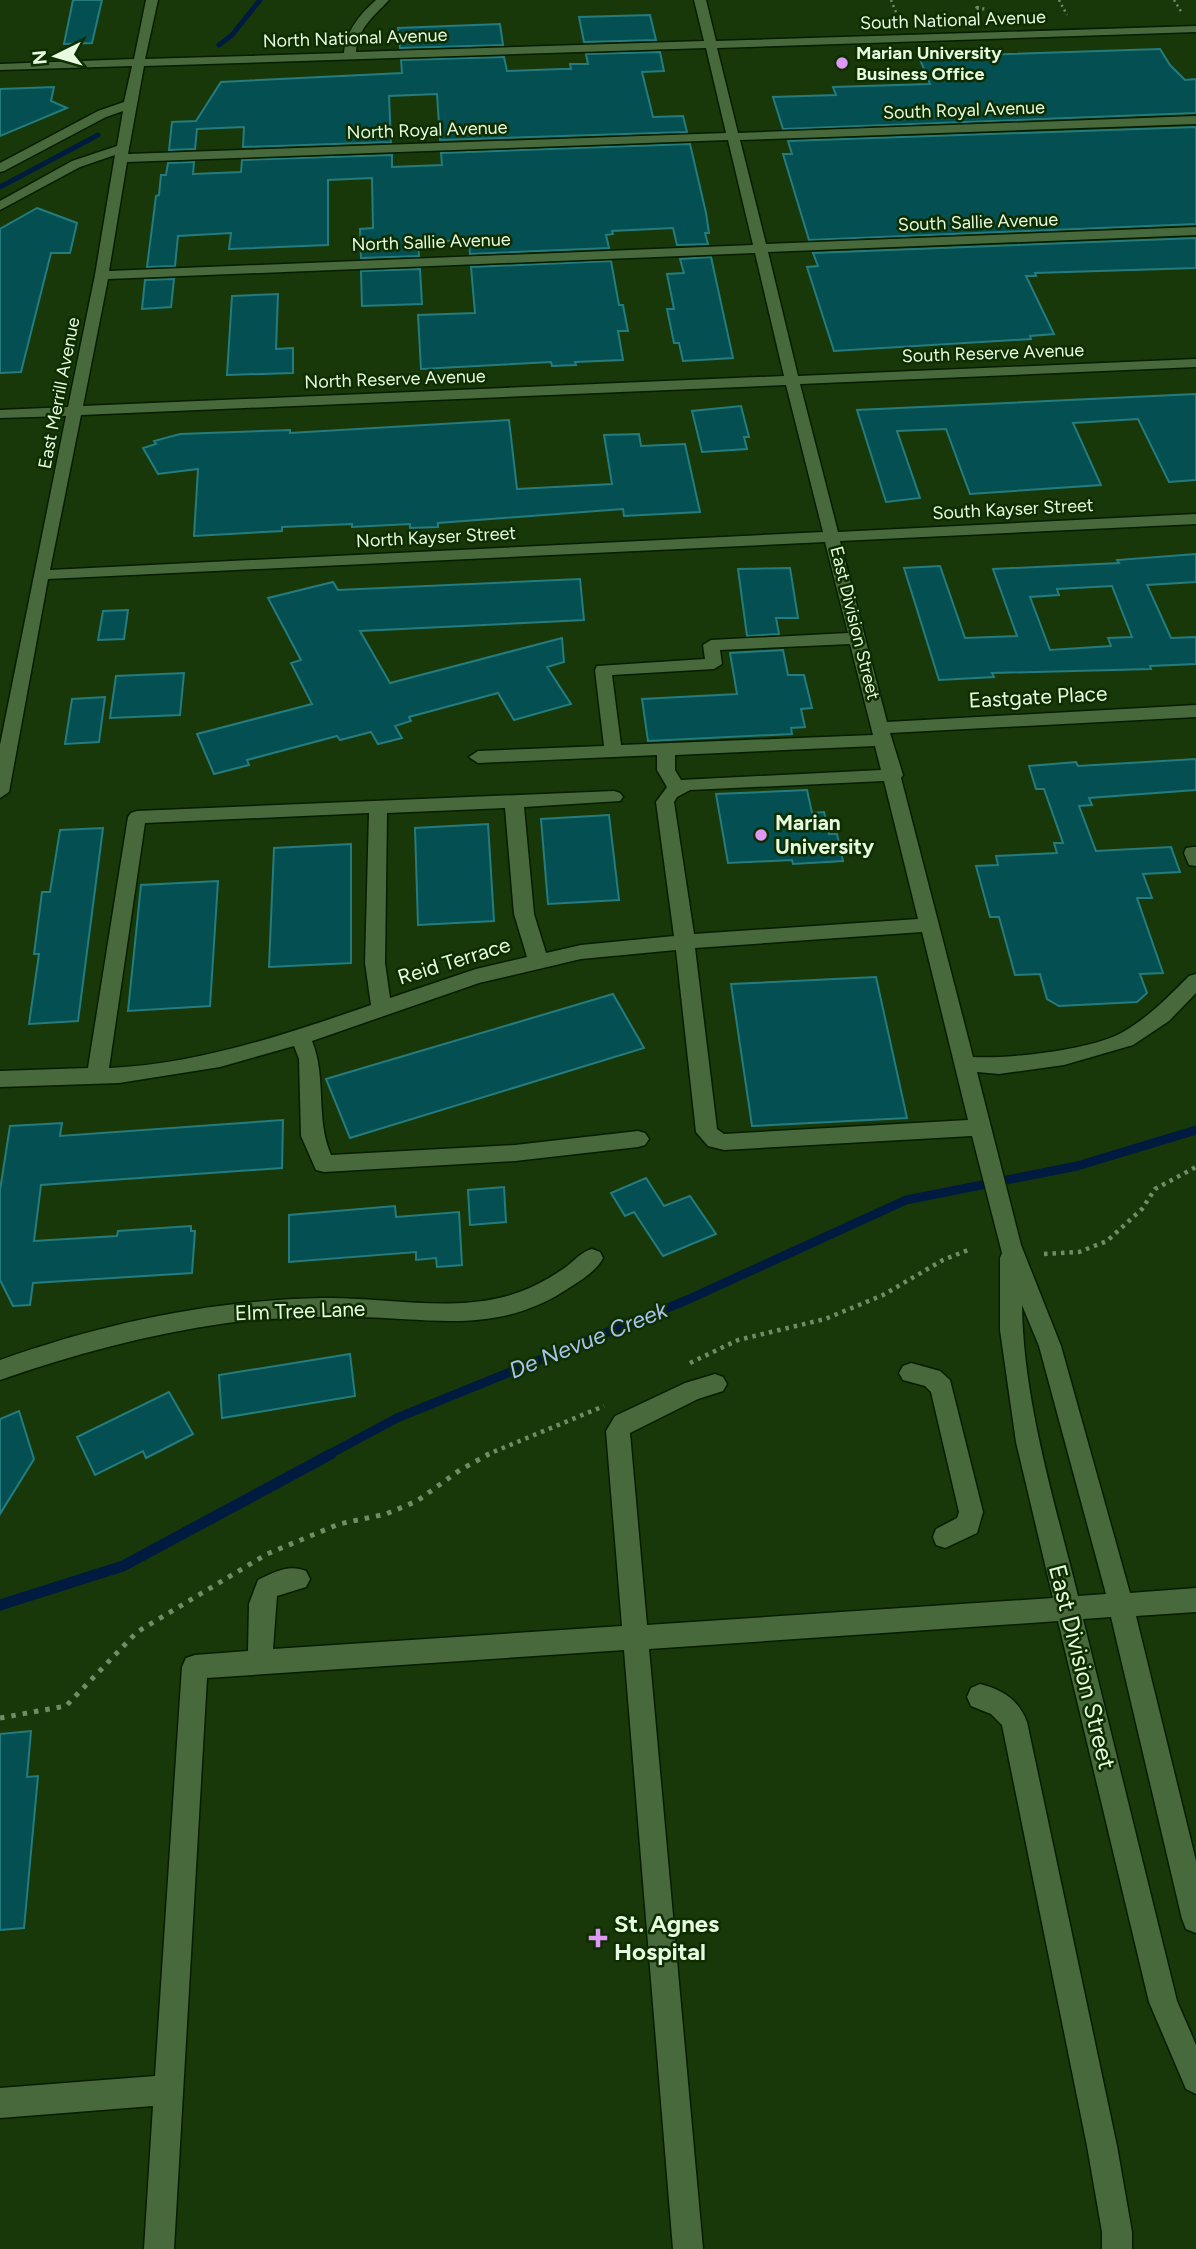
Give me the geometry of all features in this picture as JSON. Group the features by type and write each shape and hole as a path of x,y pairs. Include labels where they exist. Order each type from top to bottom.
{"street":[{"name":"East Merrill Avenue","path":"0,792 102,275 121,153 152,0"},
{"path":"350,56 352,39 358,26 383,0"},
{"name":"East Division Street","path":"700,0 792,380 894,775 1010,1245 1050,1346 1121,1605 1196,1919"},
{"name":"South National Avenue","path":"711,44 1196,29"},
{"name":"North National Avenue","path":"0,67 711,44"},
{"path":"0,168 102,114 130,104"},
{"name":"South Royal Avenue","path":"734,136 1196,120"},
{"name":"North Royal Avenue","path":"0,206 76,164 121,153 734,136"},
{"name":"South Sallie Avenue","path":"762,248 1196,231"},
{"name":"North Sallie Avenue","path":"102,275 762,248"},
{"name":"South Reserve Avenue","path":"792,380 1196,363"},
{"name":"North Reserve Avenue","path":"0,414 792,380"},
{"name":"South Kayser Street","path":"833,537 1196,519"},
{"name":"North Kayser Street","path":"41,575 833,537"},
{"path":"613,751 603,670 714,664 711,645 858,638"},
{"name":"Eastgate Place","path":"478,757 666,749 1196,711"},
{"path":"666,749 666,770 677,788"},
{"path":"894,775 687,784 670,793 665,802 685,942 707,1132 715,1140 764,1141 982,1128"},
{"path":"97,1076 136,817 614,797"},
{"path":"514,801 524,914 538,960"},
{"path":"378,806 375,963 382,1008"},
{"path":"1196,853 1193,853 1196,860"},
{"name":"Reid Terrace","path":"0,1079 97,1076 198,1063 300,1037 476,976 538,960 613,948 930,925"},
{"path":"966,1064 999,1066 1051,1058 1126,1040 1162,1016 1196,981"},
{"path":"300,1037 309,1059 312,1136 324,1164 515,1153 638,1139"},
{"name":"East Division Street","path":"1010,1245 1011,1330 1028,1442 1163,2002 1196,2079"},
{"name":"Elm Tree Lane","path":"0,1370 106,1336 160,1324 239,1312 318,1307 384,1308 447,1314 494,1310 546,1292 576,1273 592,1258"},
{"path":"911,1373 932,1378 942,1387 947,1398 971,1513 968,1525 945,1537"},
{"path":"688,2249 618,1432 623,1423 693,1390 715,1384"},
{"path":"260,1663 262,1604 267,1588 281,1581 297,1578"},
{"path":"159,2249 195,1667 1196,1600"},
{"path":"980,1697 993,1700 1007,1709 1014,1722 1118,2232 1117,2249"},
{"path":"0,2103 169,2090"}],"path":[{"path":"975,0 979,6"},
{"path":"1044,1254 1079,1252 1107,1241 1142,1209 1155,1189 1196,1167"},
{"path":"688,1364 738,1340 837,1314 883,1295 943,1260 968,1250"},
{"path":"0,1718 66,1706 137,1632 267,1555 339,1524 386,1514 417,1501 460,1470 499,1448 608,1404"}],"building":[{"path":"73,0 102,0 92,43 64,44"},
{"path":"650,15 656,40 584,42 579,17"},
{"path":"500,24 503,45 400,48 398,28"},
{"path":"1160,49 1170,65 1185,80 1196,79 1196,113 783,129 773,97 836,95 833,87 930,84 919,57"},
{"path":"660,52 664,71 642,72 653,117 683,116 687,132 440,140 437,94 389,96 391,142 243,147 244,127 197,129 195,149 169,150 172,122 196,121 221,82 402,73 401,60 504,57 507,71 571,69 570,64 588,64 586,54"},
{"path":"54,87 51,101 67,108 0,136 0,89"},
{"path":"1196,127 1196,224 809,240 783,154 792,154 788,141"},
{"path":"690,144 706,213 709,233 705,233 708,244 677,245 673,228 612,231 613,234 606,235 609,248 470,254 469,240 418,242 419,256 361,258 360,229 373,228 372,178 328,180 328,245 229,249 231,233 178,236 175,266 147,267 156,196 159,195 161,175 166,175 168,163 194,162 193,174 241,172 242,160 392,155 392,167 442,165 441,153"},
{"path":"37,208 77,223 70,253 51,253 21,372 0,373 0,229"},
{"path":"1196,238 1196,268 1035,273 1036,276 1026,276 1054,334 1030,336 1031,339 834,351 807,267 818,266 813,253"},
{"path":"711,257 733,358 683,361 679,343 674,343 667,309 674,309 667,274 684,273 680,259"},
{"path":"611,261 619,305 623,305 628,331 618,331 623,360 575,362 576,365 552,366 551,362 421,369 418,315 475,313 471,267"},
{"path":"420,269 422,304 362,306 361,271"},
{"path":"174,279 171,307 142,309 145,280"},
{"path":"278,294 276,349 293,348 293,373 227,375 232,296"},
{"path":"1196,394 1196,480 1169,482 1138,419 1073,423 1101,485 970,494 946,429 897,431 920,498 886,502 857,410"},
{"path":"741,406 749,437 744,437 747,449 702,452 692,411"},
{"path":"509,420 517,489 612,484 604,435 639,434 641,446 685,444 700,512 624,516 623,509 438,523 438,527 410,528 410,524 352,527 352,524 282,527 282,531 194,536 198,469 158,474 143,448 156,444 154,441 180,434 290,430 290,433"},
{"path":"1196,554 1196,582 1147,585 1171,638 1196,637 1196,664 1150,666 1151,669 992,673 994,677 939,680 904,568 940,566 965,638 1017,636 993,569 1119,563 1117,560","holes":["1112,586 1132,637 1108,638 1111,646 1050,650 1030,597 1059,595 1057,589"]},
{"path":"790,568 798,618 776,618 779,634 747,636 738,569"},
{"path":"580,579 584,620 360,631 390,683 562,638 564,662 547,667 571,704 514,720 498,693 409,717 411,721 395,726 402,738 378,744 371,732 340,740 337,736 247,760 249,765 214,774 197,734 312,704 291,663 301,660 268,598 333,582 338,590"},
{"path":"128,610 124,639 98,640 103,611"},
{"path":"783,650 788,675 804,675 812,708 801,709 805,727 791,728 792,734 648,741 642,699 737,694 730,653"},
{"path":"184,673 180,715 110,718 116,676"},
{"path":"105,697 99,742 65,744 72,699"},
{"path":"1196,759 1196,790 1089,798 1092,805 1079,806 1096,851 1171,847 1180,872 1143,874 1152,898 1137,898 1163,973 1140,974 1147,993 1137,1002 1059,1006 1047,999 1040,974 1015,975 999,917 990,917 976,866 998,865 996,856 1057,853 1054,843 1063,843 1044,789 1036,789 1029,766"},
{"path":"807,790 812,813 824,812 829,834 837,834 843,861 793,864 792,860 728,863 716,794"},
{"path":"609,815 619,900 548,904 541,819"},
{"path":"488,824 494,921 418,925 415,828"},
{"path":"103,828 78,1021 29,1024 39,954 34,954 42,892 50,892 60,830"},
{"path":"351,844 351,963 269,967 274,848"},
{"path":"218,881 210,1006 128,1011 141,885"},
{"path":"876,977 907,1118 752,1126 731,984"},
{"path":"613,994 644,1048 350,1138 326,1079"},
{"path":"283,1120 282,1168 41,1185 34,1241 117,1236 118,1231 191,1226 191,1231 195,1231 192,1273 33,1283 30,1305 13,1306 0,1280 0,1190 10,1126 62,1123 60,1136"},
{"path":"646,1178 664,1206 690,1196 716,1234 663,1256 634,1212 625,1216 611,1193"},
{"path":"504,1187 506,1222 470,1225 468,1190"},
{"path":"395,1206 396,1217 459,1212 462,1265 437,1267 436,1258 416,1260 416,1252 289,1262 289,1215"},
{"path":"350,1354 355,1396 222,1418 219,1375"},
{"path":"169,1392 193,1434 146,1458 143,1451 95,1475 77,1437"},
{"path":"19,1411 34,1459 0,1514 0,1419"},
{"path":"31,1731 27,1777 38,1776 24,1928 0,1930 0,1734"}],"waterway":[{"path":"219,45 232,35 260,0"},
{"path":"0,187 98,135"},
{"name":"De Nevue Creek","path":"328,1455 397,1418 687,1300 906,1200 1077,1166 1196,1130"},
{"name":"De Nevue Creek","path":"0,1605 123,1566 331,1454"}],"place":[{"name":"Marian University Business Office","path":"842,63"},
{"name":"Marian University","path":"761,835"},
{"name":"St. Agnes Hospital","path":"598,1938"}]}
